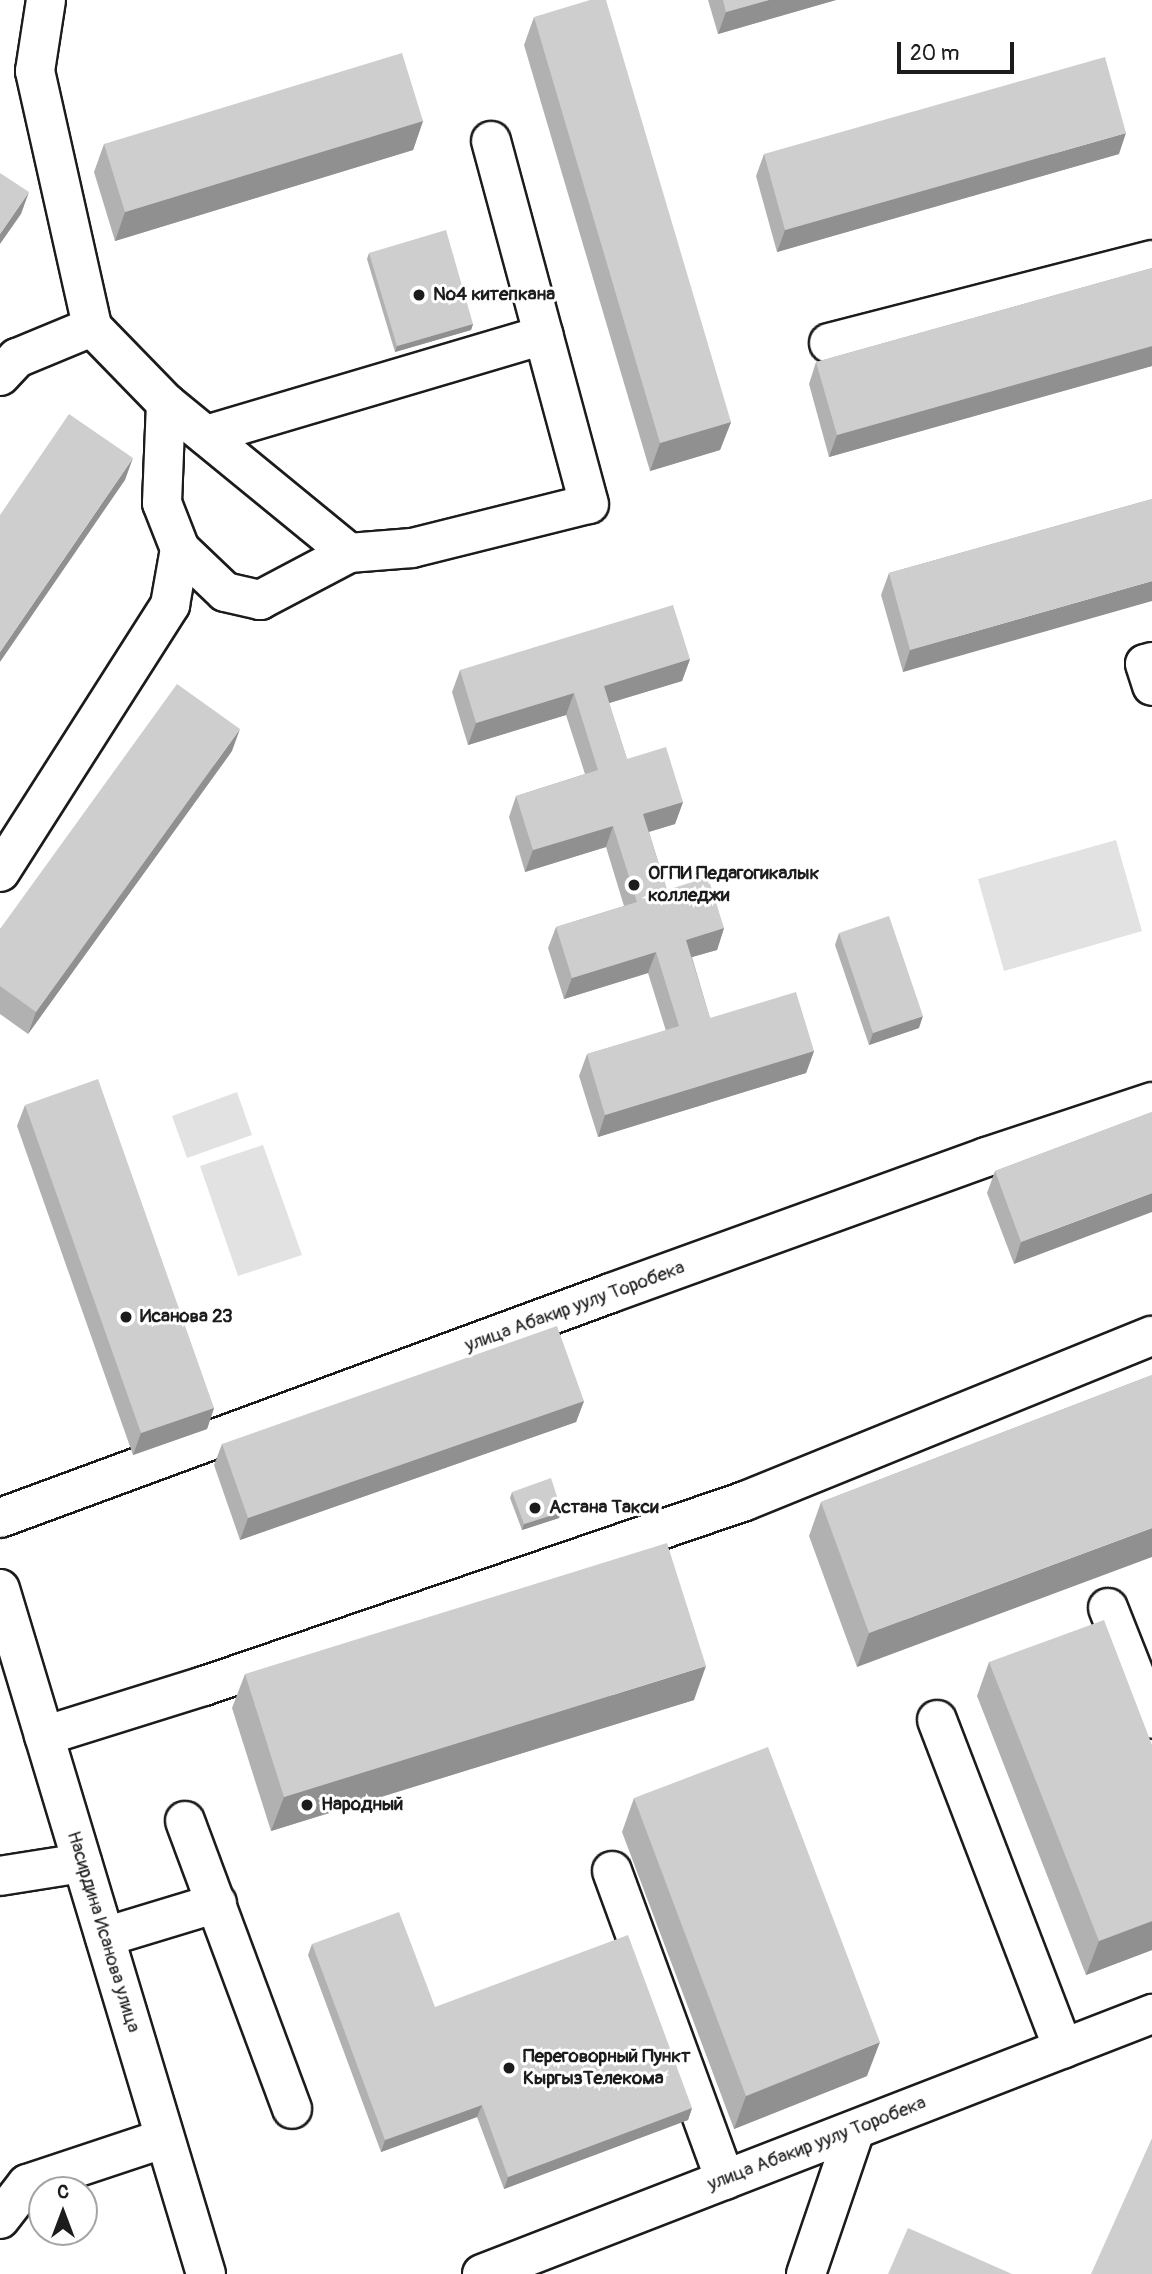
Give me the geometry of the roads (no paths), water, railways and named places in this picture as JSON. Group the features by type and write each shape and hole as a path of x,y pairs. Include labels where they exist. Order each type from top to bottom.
{"street":[{"path":"47,0 35,71 92,327 166,403 349,553"},
{"path":"166,403 162,503 180,549 225,593 260,600 349,553 412,548 589,504 491,141"},
{"path":"830,343 1152,260"},
{"path":"0,376 17,358 92,327"},
{"path":"205,435 543,335"},
{"path":"0,872 170,605 180,549"},
{"path":"1152,662 1145,664 1152,686"},
{"name":"улица Абакир уулу Торобека","path":"0,1518 986,1157 1152,1102"},
{"path":"44,1736 204,1686 745,1501 1152,1336"},
{"name":"Насирдина Исанова улица","path":"0,1589 206,2274"},
{"path":"1108,1608 1152,1719"},
{"path":"937,1720 1063,2049"},
{"path":"185,1821 292,2109"},
{"path":"0,1876 82,1863"},
{"path":"611,1871 725,2180"},
{"path":"104,1937 217,1903"},
{"name":"улица Абакир уулу Торобека","path":"482,2274 1152,2014"},
{"path":"806,2274 855,2130"},
{"path":"0,2219 27,2184 165,2138"}],"place":[{"name":"№4 китепкана","path":"419,295"},
{"name":"ОГПИ Педагогикалык колледжи","path":"634,885"},
{"name":"Исанова 23","path":"126,1317"},
{"name":"Астана Такси","path":"535,1508"},
{"name":"Народный","path":"307,1805"},
{"name":"Переговорный Пункт КыргызТелекома","path":"509,2068"}]}
